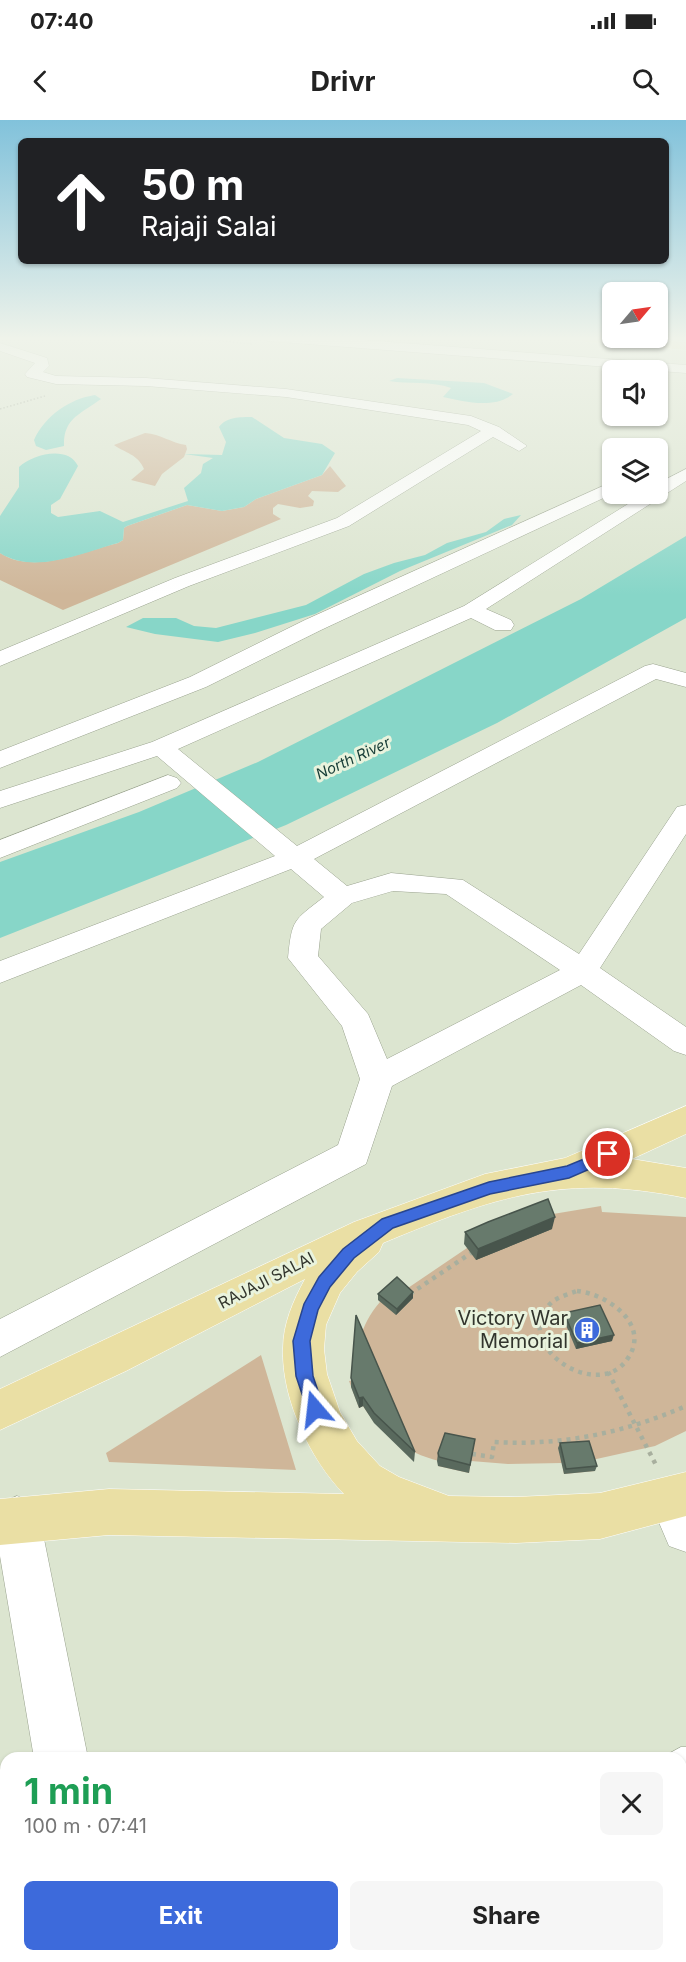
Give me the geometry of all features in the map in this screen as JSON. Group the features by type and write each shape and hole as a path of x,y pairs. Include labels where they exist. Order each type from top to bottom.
{"main road":[{"path":"569,1172 686,1119"},
{"name":"RAJAJI SALAI","path":"0,1410 307,1258 387,1223 489,1188 526,1178 569,1172 652,1176 686,1183"},
{"path":"387,1223 348,1254 324,1282 310,1310 301,1341 305,1376 315,1409 335,1448 365,1482 408,1504 471,1519"},
{"path":"9,1521 109,1512 516,1520 600,1516 675,1497"}],"street":[{"path":"462,423 486,427 519,446"},
{"path":"0,646 338,507 450,439 486,427"},
{"path":"0,659 182,582 343,522 486,427"},
{"path":"668,485 686,474"},
{"path":"0,760 198,682 602,492"},
{"path":"0,800 161,747 471,610 639,504"},
{"path":"471,610 503,625"},
{"path":"0,973 287,849 626,674 653,671 686,680"},
{"path":"161,747 180,779 287,849 342,897"},
{"path":"0,850 180,779"},
{"path":"377,1079 583,971 686,813"},
{"path":"0,1340 353,1154 377,1079 357,1022 303,958 306,926 342,897 391,882 453,886 512,922 686,1043"},
{"path":"9,1521 60,1752"}],"path":[{"path":"410,1294 471,1253"},
{"path":"577,1291 607,1298 620,1308 630,1321 634,1335 633,1348 627,1360 617,1369 608,1372 588,1374 573,1370 558,1363 548,1352 541,1339 538,1326 542,1312 550,1302 562,1294 577,1291"},
{"path":"608,1372 675,1497"},
{"path":"472,1454 492,1457 494,1442 550,1442 635,1425 686,1406"}],"shaded area":[{"path":"145,433 186,445 187,449 184,457 162,474 155,486 131,480 144,469 135,457 114,445"},
{"path":"330,466 346,486 338,492 312,491 308,496 314,501 313,506 300,508 278,504 273,508 273,514 281,519 63,610 0,580 0,553 28,562 58,560 118,543 123,540 124,528 127,526 187,505 222,511 244,507 256,499 322,475"},
{"path":"601,1206 602,1212 686,1217 686,1431 655,1446 592,1460 595,1471 564,1474 562,1463 508,1464 471,1461 469,1473 438,1466 439,1461 405,1448 378,1426 363,1406 359,1408 349,1381 354,1380 360,1338 380,1302 378,1300 396,1283 405,1290 467,1248 535,1217"},
{"path":"261,1355 296,1470 109,1462 106,1453"}],"water":[{"path":"45,423 70,423 64,437 64,446 46,450 36,446 34,440"},
{"path":"261,423 284,438 322,444 335,453 322,475 256,499 244,507 222,511 187,505 127,526 124,528 123,540 118,543 58,560 28,562 0,553 0,516 19,487 19,467 25,462 41,455 59,454 67,455 78,466 60,499 51,505 51,513 58,517 100,511 123,522 188,501 184,488 201,473 203,464 213,458 184,454 222,455 226,442 219,427 222,424"},
{"path":"521,515 512,525 400,571 315,614 255,633 218,642 155,634 126,627 143,618 176,618 194,626 216,628 306,605 364,574 425,555 447,543 486,532 504,519"},
{"name":"North River","path":"686,536 686,618 497,723 286,825 0,938 0,862 139,812 258,762 581,599"}],"building":[{"path":"548,1199 555,1217 478,1249 465,1232 488,1222"},
{"path":"397,1277 413,1292 397,1309 378,1294"},
{"name":"Victory War Memorial","path":"600,1305 614,1335 577,1343 564,1313"},
{"path":"356,1315 415,1452 374,1413 363,1397 359,1398 351,1378"},
{"path":"445,1433 475,1439 470,1465 439,1457 438,1453"},
{"path":"589,1441 597,1466 566,1469 560,1443"}],"place":[{"name":"Victory War Memorial","path":"587,1330"}],"route":[{"path":"315,1409 305,1376 301,1341 310,1310 324,1282 348,1254 387,1223 489,1188 526,1178 569,1172 608,1154"}]}
